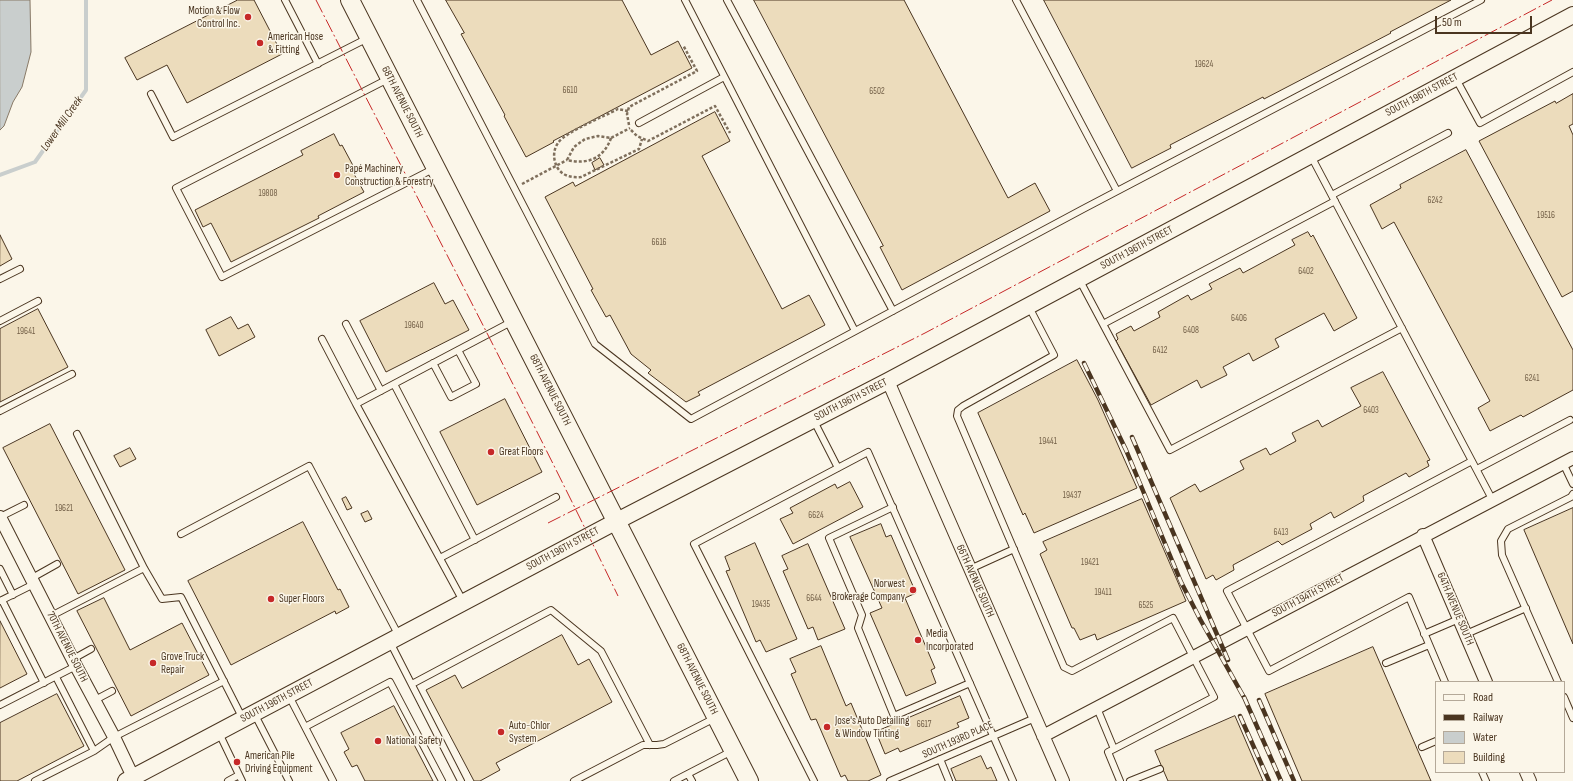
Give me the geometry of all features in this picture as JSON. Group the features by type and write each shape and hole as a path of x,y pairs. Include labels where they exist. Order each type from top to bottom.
{"main road":[{"name":"68TH AVENUE SOUTH","path":"350,0 749,781"},
{"name":"SOUTH 196TH STREET","path":"132,780 218,732 617,521 888,381 1573,14"}],"street":[{"name":"66TH AVENUE SOUTH","path":"888,381 1063,781"},
{"name":"SOUTH 194TH STREET","path":"1043,736 1568,460"},
{"name":"70TH AVENUE SOUTH","path":"0,517 114,737 132,780"},
{"name":"64TH AVENUE SOUTH","path":"1423,535 1486,681"}],"lane":[{"path":"285,0 318,64"},
{"path":"416,0 595,344 691,419 1117,191 1481,0"},
{"path":"684,0 855,331"},
{"path":"727,0 892,311"},
{"path":"1016,0 1117,191"},
{"path":"151,94 173,137 370,37"},
{"path":"1455,78 1480,123 1573,72"},
{"path":"639,123 724,77"},
{"path":"390,78 176,188 218,271 222,278 436,167"},
{"path":"1332,195 1448,134"},
{"path":"1310,155 1492,499"},
{"path":"1103,324 1335,201"},
{"path":"0,279 20,269"},
{"path":"1079,278 1170,450 1402,328"},
{"path":"0,321 38,301"},
{"path":"1028,306 1054,355 963,406 958,410 957,416 1064,667 1072,671 1173,618 1214,697 1108,752 1120,781"},
{"path":"356,404 514,321"},
{"path":"346,324 381,391"},
{"path":"322,339 464,602"},
{"path":"433,363 451,397 476,384 458,350"},
{"path":"0,411 72,374"},
{"path":"394,384 476,540"},
{"path":"813,420 838,468"},
{"path":"1477,469 1570,420"},
{"path":"77,434 144,568 162,599 181,597 224,681 289,781"},
{"path":"814,781 694,544 868,452 1013,781"},
{"path":"1568,460 1573,484"},
{"path":"1445,681 1409,597 1269,670 1227,591 1472,461"},
{"path":"181,534 309,466 394,639 412,684 461,781"},
{"path":"1558,681 1502,555 1501,541 1508,529 1551,508 1571,497 1573,494"},
{"path":"440,558 556,497"},
{"path":"0,517 24,504"},
{"path":"893,507 829,538 862,615 858,628 894,716 970,683"},
{"path":"970,568 1014,549"},
{"path":"44,683 1,601 13,595 57,564"},
{"path":"51,616 144,568"},
{"path":"0,569 13,595"},
{"path":"1466,634 1526,608"},
{"path":"412,684 551,610 601,652 650,745"},
{"path":"1424,634 1459,619"},
{"path":"1386,663 1429,645"},
{"path":"0,705 56,677 91,650"},
{"path":"56,677 94,751"},
{"path":"35,781 94,751 114,737 224,681"},
{"path":"305,727 390,682 442,781"},
{"path":"95,700 112,691"},
{"path":"288,695 333,781"},
{"path":"1565,699 1573,718"},
{"path":"1097,708 1114,749"},
{"path":"574,781 643,745 664,744 716,717"},
{"name":"SOUTH 193RD PLACE","path":"890,781 1035,718"},
{"path":"218,732 241,778 228,781"},
{"path":"1422,747 1435,741"},
{"path":"674,781 733,750"},
{"path":"940,759 949,781"},
{"path":"1130,781 1160,769"},
{"path":"688,774 692,781"}],"path":[{"path":"628,111 618,109 562,138 558,143 554,154 556,166 564,175 576,178 581,177 639,149 642,139"},
{"path":"514,188 567,160 574,147 584,139 598,136 611,138 630,128"},
{"path":"567,160 580,162 593,160 605,151 611,138"}],"water":[{"path":"0,0 30,0 31,52 22,87 13,102 4,126 0,130"}],"building":[{"path":"238,0 254,0 282,54 187,103 167,65 137,80 125,58"},
{"path":"446,0 622,0 651,55 678,41 692,68 553,141 554,142 526,157 461,34 464,33"},
{"path":"754,0 904,0 1008,198 1035,183 1050,211 902,290 880,247 883,246"},
{"path":"1044,0 1451,0 1264,99 1263,97 1170,145 1171,148 1132,168"},
{"path":"1573,94 1573,124 1569,126 1573,135 1573,291 1562,297 1479,141 1555,101 1556,103"},
{"path":"715,112 730,141 702,156 782,309 809,295 825,325 698,392 700,395 686,402 648,373 651,370 631,354 610,315 606,317 591,290 593,289 545,197 573,182 575,186"},
{"path":"334,134 340,146 342,145 357,173 354,174 364,192 318,216 319,218 231,262 211,223 203,227 195,210 303,155 301,151"},
{"path":"1466,150 1573,350 1573,390 1523,417 1521,415 1490,431 1478,408 1490,401 1394,222 1382,229 1370,205 1401,188 1400,185"},
{"path":"600,158 604,165 595,170 592,163"},
{"path":"1308,232 1311,237 1313,235 1357,318 1334,331 1324,313 1275,339 1279,347 1253,361 1249,353 1223,367 1227,375 1201,388 1197,380 1151,405 1116,341 1118,339 1116,334 1131,326 1134,331 1160,317 1158,312 1188,295 1191,300 1212,289 1209,284 1240,268 1243,273 1295,245 1292,240"},
{"path":"0,235 12,259 0,266"},
{"path":"434,283 445,304 453,300 469,330 386,372 360,321"},
{"path":"38,309 68,367 0,402 0,329"},
{"path":"231,317 238,329 248,324 255,337 219,356 206,330"},
{"path":"1077,360 1098,400 1137,488 1034,533 1025,513 1023,515 978,413"},
{"path":"1383,372 1430,460 1427,461 1429,466 1409,477 1406,473 1363,496 1364,501 1334,518 1331,512 1310,524 1312,529 1282,545 1278,541 1233,565 1234,570 1216,580 1213,575 1206,579 1170,498 1195,484 1200,492 1244,469 1240,461 1266,448 1270,455 1296,441 1292,433 1318,420 1322,427 1361,406 1351,388"},
{"name":"Great Floors","path":"505,399 542,472 477,505 440,432"},
{"path":"50,424 125,570 78,594 3,448"},
{"path":"130,448 136,459 120,467 114,456"},
{"path":"850,482 863,507 793,544 780,519 793,513 790,508 835,484 837,488"},
{"path":"346,497 352,508 347,510 342,499"},
{"path":"1142,499 1186,601 1097,640 1095,634 1080,640 1074,628 1072,628 1040,554 1047,550 1043,542"},
{"path":"1573,508 1573,644 1524,530"},
{"path":"368,511 372,519 365,522 361,514"},
{"name":"Super Floors","path":"303,522 338,590 340,589 349,607 336,614 335,611 231,665 188,581"},
{"path":"881,524 886,537 891,535 916,593 905,598 935,668 931,670 936,683 906,696 870,613 882,608 850,537"},
{"path":"755,543 797,639 766,652 760,640 756,642 726,571 730,570 725,557"},
{"path":"808,544 845,629 818,640 813,627 808,629 783,571 788,569 782,556"},
{"name":"Grove Truck Repair","path":"104,598 130,650 182,623 209,675 131,716 77,611"},
{"path":"0,621 27,674 0,688"},
{"name":"Auto-Chlor System","path":"562,635 578,665 589,659 612,702 496,763 500,770 480,781 474,781 426,690 455,675 462,688"},
{"path":"821,646 846,706 851,703 881,775 868,781 848,781 845,775 841,777 816,719 811,720 791,674 796,672 790,659"},
{"path":"1373,647 1431,781 1302,781 1265,694"},
{"path":"57,694 84,746 17,781 0,781 0,723"},
{"path":"960,696 969,718 957,723 959,727 900,752 898,748 885,754 876,732"},
{"name":"National Safety","path":"394,706 433,781 365,781 357,765 352,767 344,752 349,749 341,733"},
{"path":"1235,716 1263,781 1168,781 1155,751"},
{"path":"981,756 987,769 991,767 997,781 956,781 951,769"}],"waterway":[{"name":"Lower Mill Creek","path":"0,175 35,162 86,90 86,0"}],"railway":[{"path":"1084,363 1126,450 1181,582 1246,701"},
{"path":"1132,437 1228,660"},
{"path":"1244,697 1281,781"},
{"path":"1259,700 1294,781"},
{"path":"1240,716 1269,781"}],"power":[{"path":"316,0 506,371 618,596"},
{"path":"548,523 925,333 1552,0"}],"place":[{"name":"Motion & Flow Control Inc.","path":"248,17"},
{"name":"American Hose & Fitting","path":"260,43"},
{"name":"Papé Machinery Construction & Forestry","path":"337,175"},
{"name":"Great Floors","path":"491,452"},
{"name":"Norwest Brokerage Company","path":"913,590"},
{"name":"Super Floors","path":"271,599"},
{"name":"Media Incorporated","path":"918,640"},
{"name":"Grove Truck Repair","path":"153,663"},
{"name":"Jose's Auto Detailing & Window Tinting","path":"827,727"},
{"name":"Auto-Chlor System","path":"501,732"},
{"name":"National Safety","path":"378,741"},
{"name":"American Pile Driving Equipment","path":"237,762"}]}
